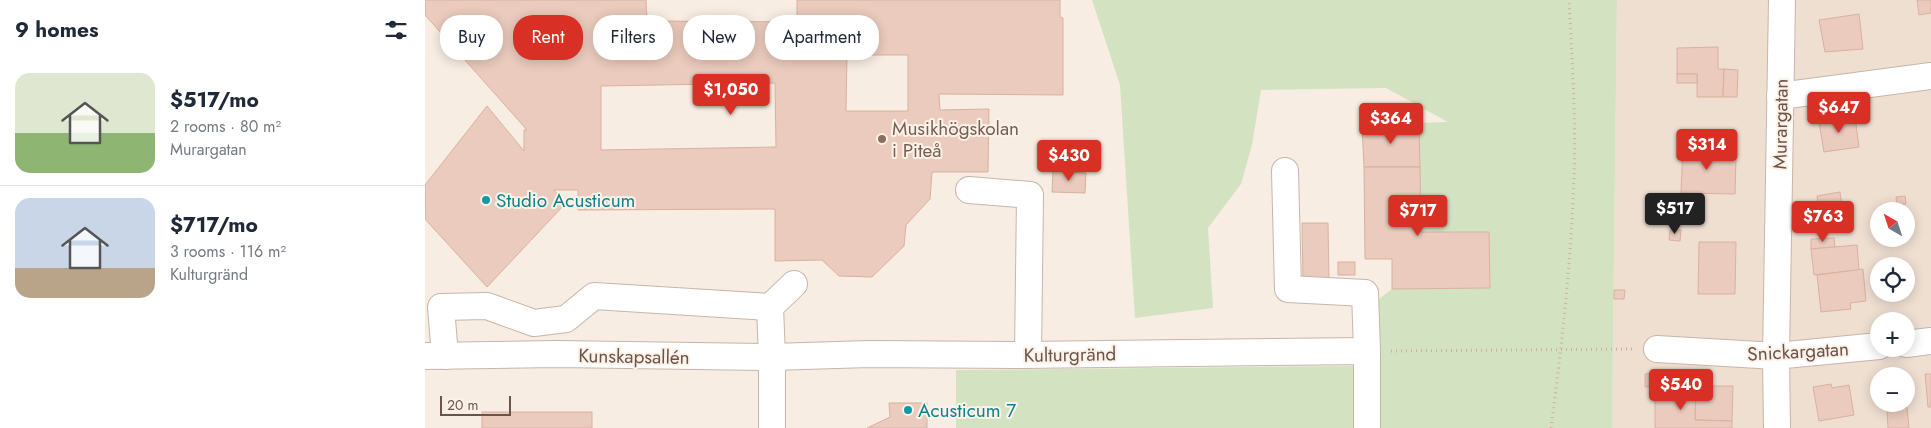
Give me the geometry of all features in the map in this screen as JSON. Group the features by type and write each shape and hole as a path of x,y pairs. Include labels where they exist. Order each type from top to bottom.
{"street":[{"name":"Murargatan","path":"1777,428 1776,356 1782,0"},
{"path":"1780,96 1931,76"},
{"path":"1285,171 1288,289 1365,293 1367,428"},
{"path":"969,190 1030,195 1028,355"},
{"path":"435,356 441,307 487,306 534,323 565,319 594,296 770,307 794,284"},
{"path":"770,307 772,428"},
{"path":"1915,343 1931,341"},
{"name":"Snickargatan","path":"1657,349 1776,356 1870,347"},
{"name":"Kulturgränd","path":"772,358 869,354 1028,355 1367,351"},
{"name":"Kunskapsallén","path":"435,356 557,354 772,358"}],"path":[{"path":"1551,428 1562,350 1574,178 1574,98 1569,0"},
{"path":"1367,351 1657,349"}],"shaded area":[{"path":"1617,0 1931,0 1931,428 1612,428"}],"green space":[{"path":"1092,0 1617,0 1612,428 956,428 956,370 1355,366 1379,340 1379,299 1392,289 1490,288 1489,232 1421,232 1419,123 1448,122 1386,88 1261,90 1252,145 1241,184 1208,228 1213,308 1135,318 1120,85"}],"building":[{"name":"Musikhögskolan i Piteå","path":"425,0 646,0 647,15 593,15 593,60 673,60 673,21 683,21 683,60 755,60 755,22 765,22 765,60 847,60 846,111 908,111 908,55 879,55 879,15 797,15 797,0 1060,0 1060,17 1063,18 1063,95 939,94 940,110 989,109 988,172 932,172 930,199 906,225 904,246 872,277 839,276 822,260 775,261 775,209 578,210 578,190 554,190 565,204 487,287 425,219 425,185 487,106 524,151 524,130 527,130 465,60 503,60 503,15 440,15 440,32 425,15","holes":["775,83 776,147 601,150 601,86"]},
{"path":"1917,0 1931,0 1931,13 1919,15"},
{"path":"1859,14 1863,49 1825,52 1819,20"},
{"path":"1718,47 1718,69 1724,69 1723,97 1697,97 1697,74 1677,74 1677,48"},
{"path":"1724,69 1738,70 1737,97 1723,97"},
{"path":"1677,74 1697,74 1697,83 1677,83"},
{"path":"1855,117 1859,147 1824,152 1819,122"},
{"path":"1419,123 1420,167 1364,167 1362,125"},
{"path":"1054,143 1088,145 1086,166 1053,163"},
{"path":"1683,144 1720,145 1719,158 1736,158 1735,194 1681,193"},
{"path":"1364,167 1420,167 1421,232 1489,232 1490,288 1392,289 1392,259 1365,259"},
{"path":"1053,171 1086,173 1085,193 1052,192"},
{"path":"1840,192 1842,207 1819,211 1817,196"},
{"path":"1905,196 1906,202 1897,202 1896,197"},
{"path":"1842,207 1843,211 1830,213 1830,209"},
{"path":"1302,223 1328,223 1329,280 1303,280"},
{"path":"1670,230 1681,230 1680,241 1669,240"},
{"path":"1834,238 1835,247 1811,249 1811,239"},
{"path":"1699,242 1736,242 1735,294 1698,294"},
{"path":"1857,245 1859,270 1814,275 1811,249"},
{"path":"1338,262 1355,262 1355,275 1338,275"},
{"path":"1863,269 1866,301 1850,303 1851,309 1821,312 1817,275"},
{"path":"1614,290 1625,290 1624,299 1614,299"},
{"path":"1656,373 1657,386 1645,387 1645,374"},
{"path":"1925,374 1931,374 1931,407 1928,407"},
{"path":"1831,384 1832,388 1849,385 1854,415 1819,421 1813,387"},
{"path":"1696,386 1733,386 1732,421 1695,420"},
{"path":"1655,390 1696,390 1695,420 1732,421 1732,428 1655,428"},
{"name":"Acusticum 7","path":"889,403 927,403 927,428 867,428 890,417"},
{"path":"482,412 592,412 592,428 482,428"},
{"path":"1887,412 1907,412 1909,428 1888,428"}],"place":[{"name":"Musikhögskolan i Piteå","path":"882,139"},
{"name":"Studio Acusticum","path":"486,200"},
{"name":"Acusticum 7","path":"908,410"}]}
